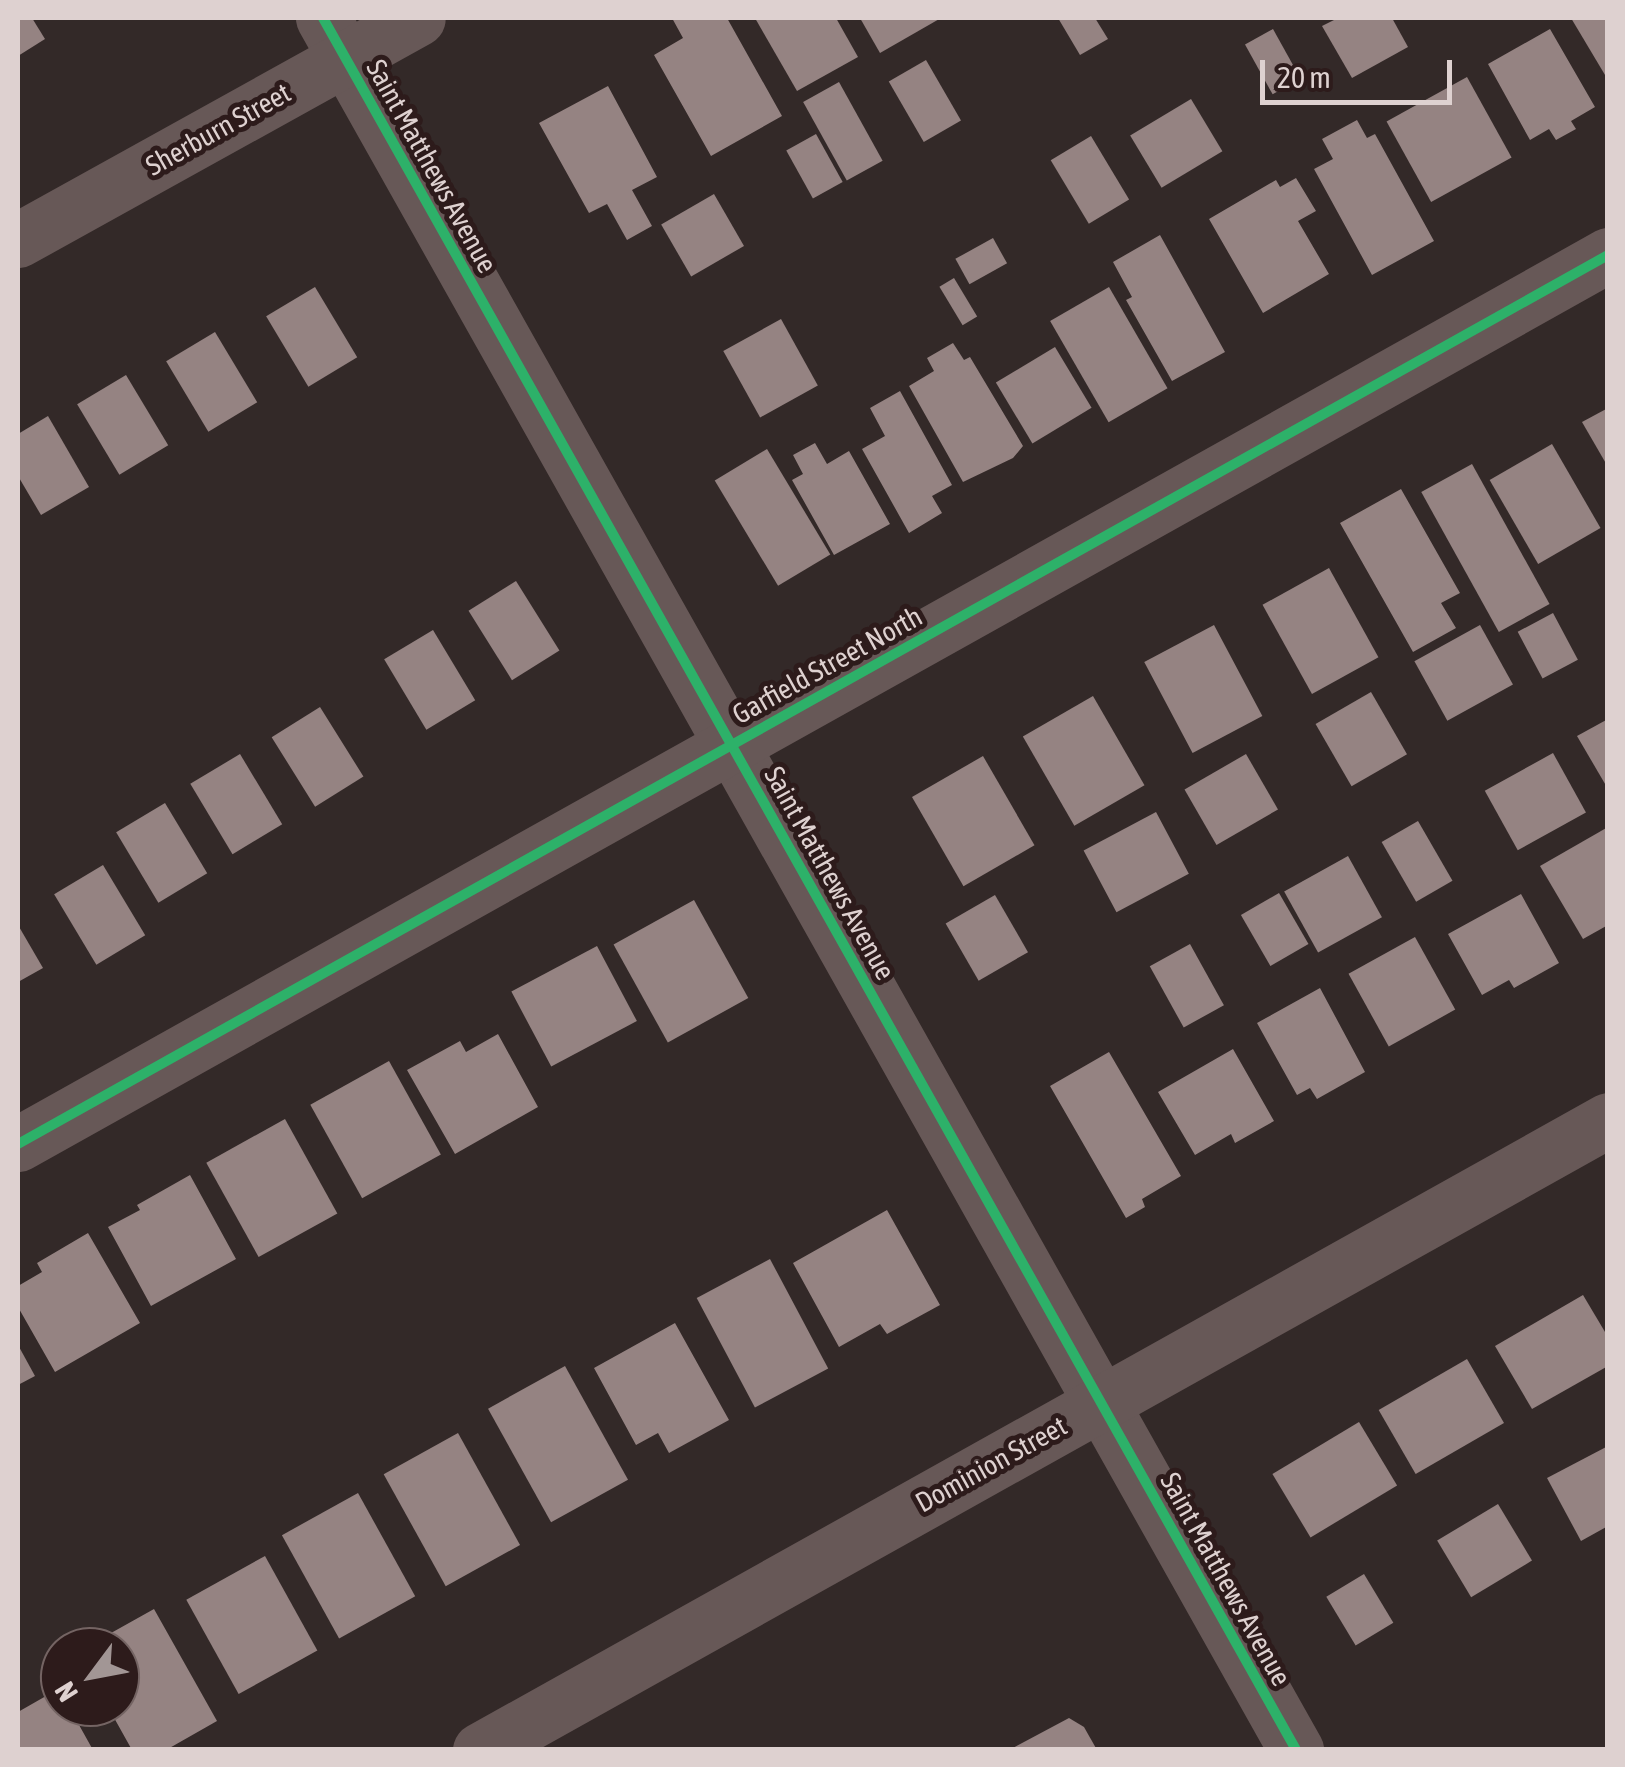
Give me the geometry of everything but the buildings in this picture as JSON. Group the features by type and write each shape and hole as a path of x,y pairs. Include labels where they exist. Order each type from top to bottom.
{"street":[{"name":"Sherburn Street","path":"18,240 334,38 418,18"},
{"name":"Saint Matthews Avenue","path":"334,38 1296,1750"},
{"name":"Garfield Street North","path":"18,1144 1608,255"},
{"name":"Dominion Street","path":"480,1750 1608,1120"}],"cycle path":[{"path":"323,18 1296,1750"},
{"path":"18,1144 1608,255"}]}
